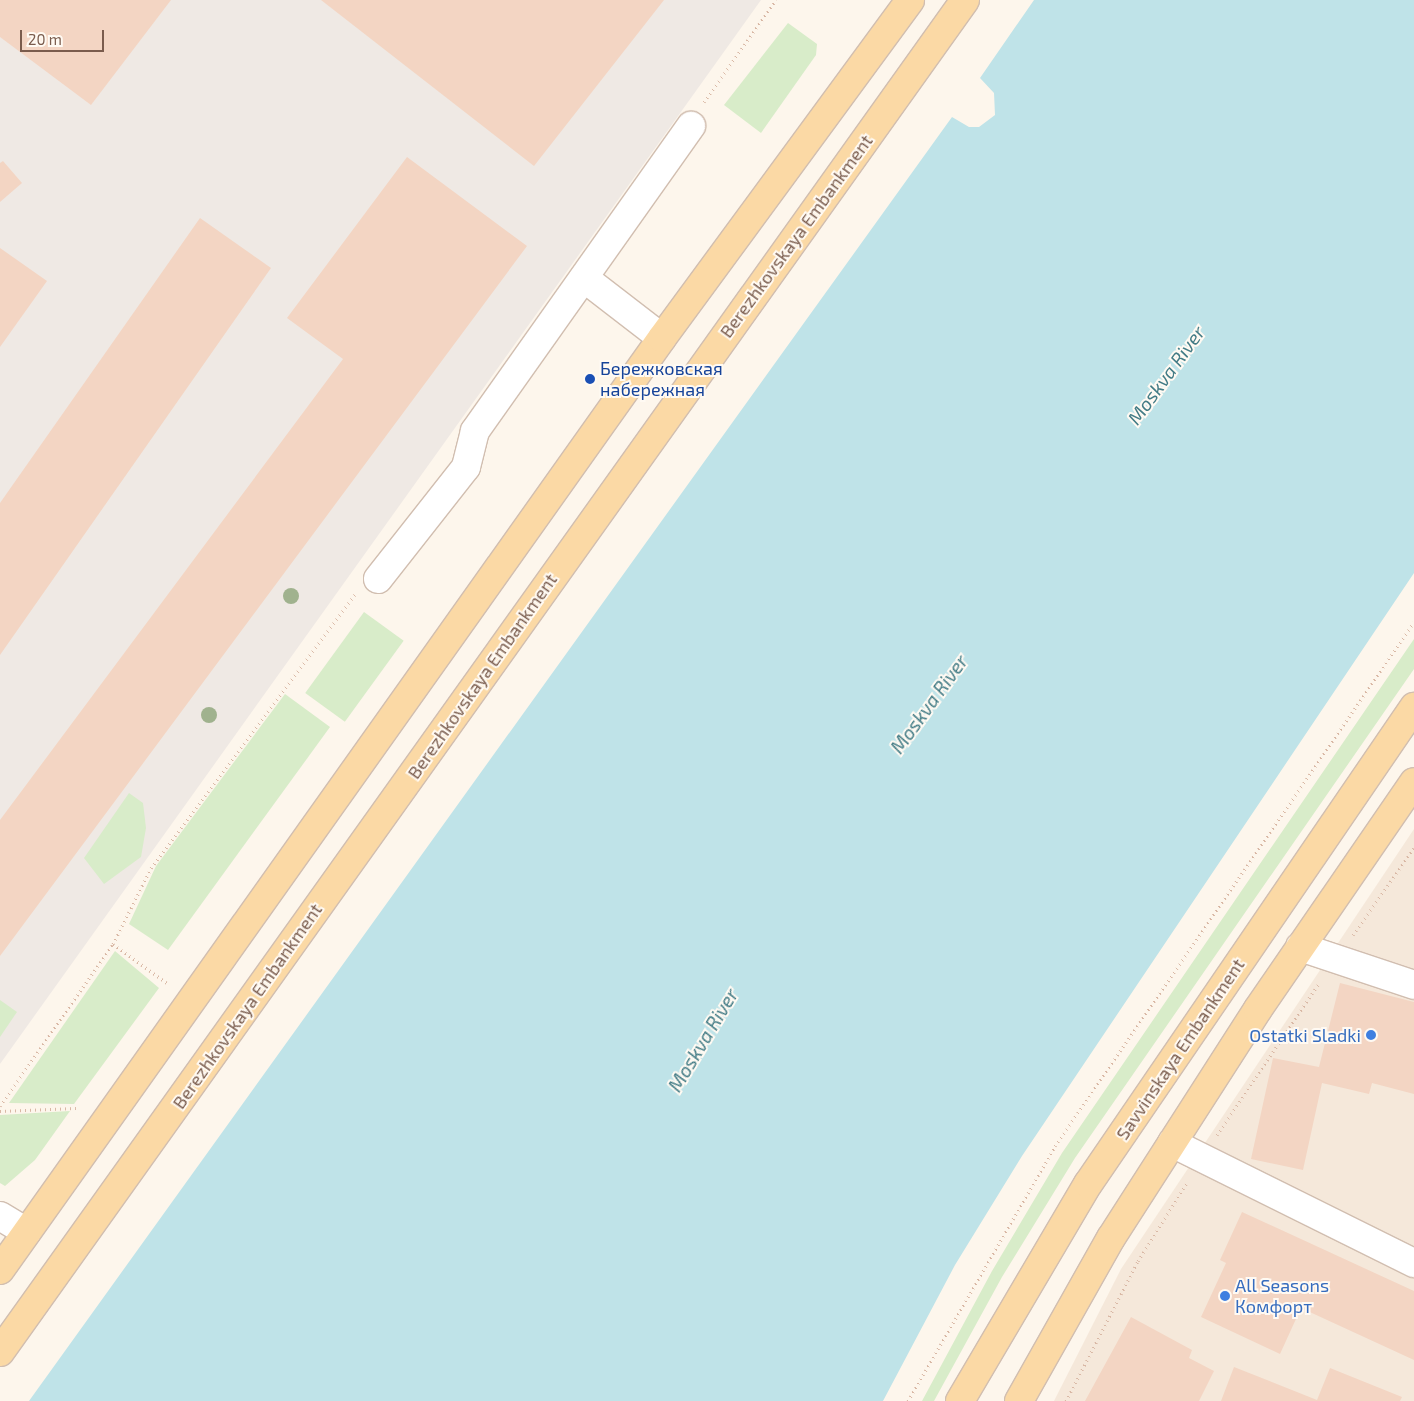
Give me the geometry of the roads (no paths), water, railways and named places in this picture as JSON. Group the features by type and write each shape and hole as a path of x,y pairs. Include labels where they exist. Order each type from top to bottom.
{"main road":[{"path":"0,1270 662,338 910,0"},
{"name":"Berezhkovskaya Embankment","path":"0,1352 965,0"},
{"name":"Savvinskaya Embankment","path":"960,1401 1088,1184 1414,706"},
{"path":"1019,1401 1111,1238 1300,947 1414,782"}],"lane":[{"path":"378,579 466,467 475,432 691,126"},
{"path":"584,278 662,338"},
{"path":"1300,947 1414,985"},
{"path":"1172,1143 1202,1160 1414,1262"},
{"path":"0,1216 26,1232"}],"water":[{"name":"Moskva River","path":"1034,0 1414,0 1414,573 1022,1156 955,1265 883,1401 29,1401 952,117 969,127 979,127 995,115 994,93 980,78"}],"place":[{"name":"Бережковская набережная","path":"590,379"},
{"name":"Ostatki Sladki","path":"1371,1035"},
{"name":"All Seasons Комфорт","path":"1225,1296"}]}
